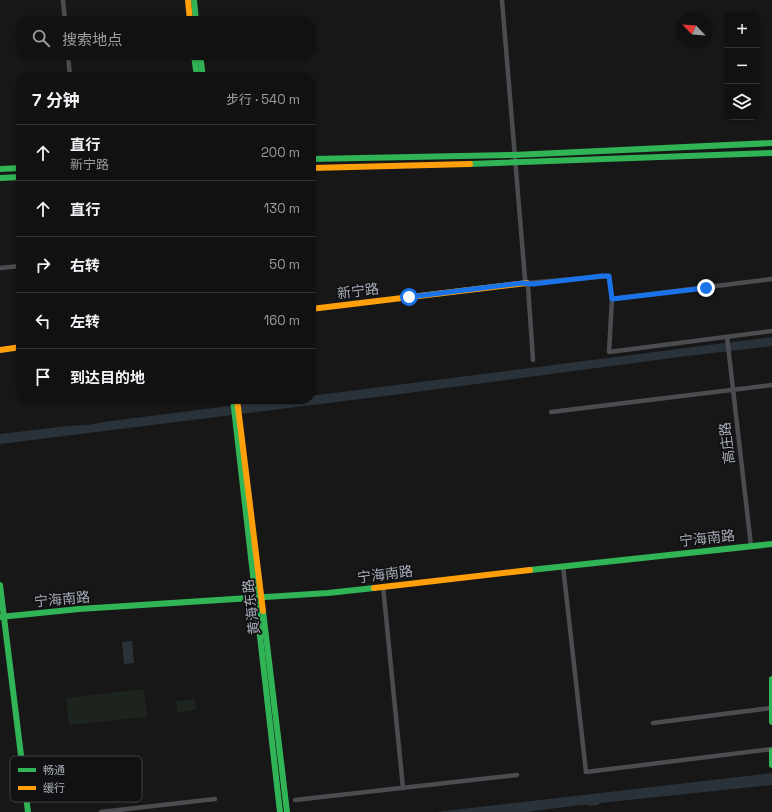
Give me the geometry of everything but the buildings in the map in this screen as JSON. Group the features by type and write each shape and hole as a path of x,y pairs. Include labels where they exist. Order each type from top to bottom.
{"street":[{"path":"63,0 65,16"},
{"path":"188,0 190,16"},
{"path":"194,0 196,16"},
{"path":"502,0 525,279 528,286 533,360"},
{"path":"68,60 70,72"},
{"path":"195,60 196,72"},
{"path":"201,60 202,72"},
{"path":"316,158 514,155 772,144"},
{"path":"316,168 515,163 772,153"},
{"path":"0,169 16,168"},
{"path":"0,178 16,177"},
{"path":"0,268 16,266"},
{"path":"526,283 609,276 612,299 608,352 727,338 772,331"},
{"path":"612,299 772,280"},
{"name":"新宁路","path":"316,308 526,283"},
{"name":"高庄路","path":"727,338 751,546"},
{"path":"0,350 16,348"},
{"path":"551,412 772,385"},
{"name":"黄海东路","path":"234,404 287,812"},
{"name":"黄海东路","path":"237,404 237,419"},
{"name":"宁海南路","path":"2,617 79,609 296,596 772,544"},
{"path":"564,566 586,772 772,750 772,765"},
{"path":"0,585 2,617 21,756"},
{"path":"383,586 403,788"},
{"name":"黄海东路","path":"259,598 280,812"},
{"path":"772,679 772,722"},
{"path":"653,723 771,708"},
{"path":"295,800 517,776"},
{"path":"101,812 215,799"},
{"path":"27,802 28,812"}],"shaded area":[{"path":"772,337 772,346 393,395 0,444 0,434 88,425 245,404 316,404 316,395"},
{"path":"132,641 134,663 124,664 122,642"},
{"path":"144,689 147,717 69,725 66,698"},
{"path":"195,699 196,710 178,713 176,701"},
{"path":"772,773 772,785 526,812 436,812"}],"traffic: fast":[{"path":"194,0 196,16"},
{"path":"195,60 196,72"},
{"path":"201,60 202,72"},
{"path":"316,159 514,155 772,143"},
{"path":"470,164 772,153"},
{"path":"0,169 16,168"},
{"path":"0,178 16,177"},
{"path":"234,404 280,812"},
{"path":"530,570 772,544"},
{"path":"0,585 21,756"},
{"path":"0,617 79,609 328,593 374,588"},
{"path":"263,611 287,812"},
{"path":"772,679 772,722"},
{"path":"772,751 772,765"},
{"path":"27,802 28,812"}],"traffic: slow":[{"path":"188,0 190,16"},
{"path":"316,168 470,164"},
{"path":"316,308 527,283"},
{"path":"0,350 16,348"},
{"path":"238,404 263,611"},
{"path":"374,588 530,570"}],"route":[{"path":"409,297 523,283 533,284 602,276 609,276 612,299 706,288"}]}
